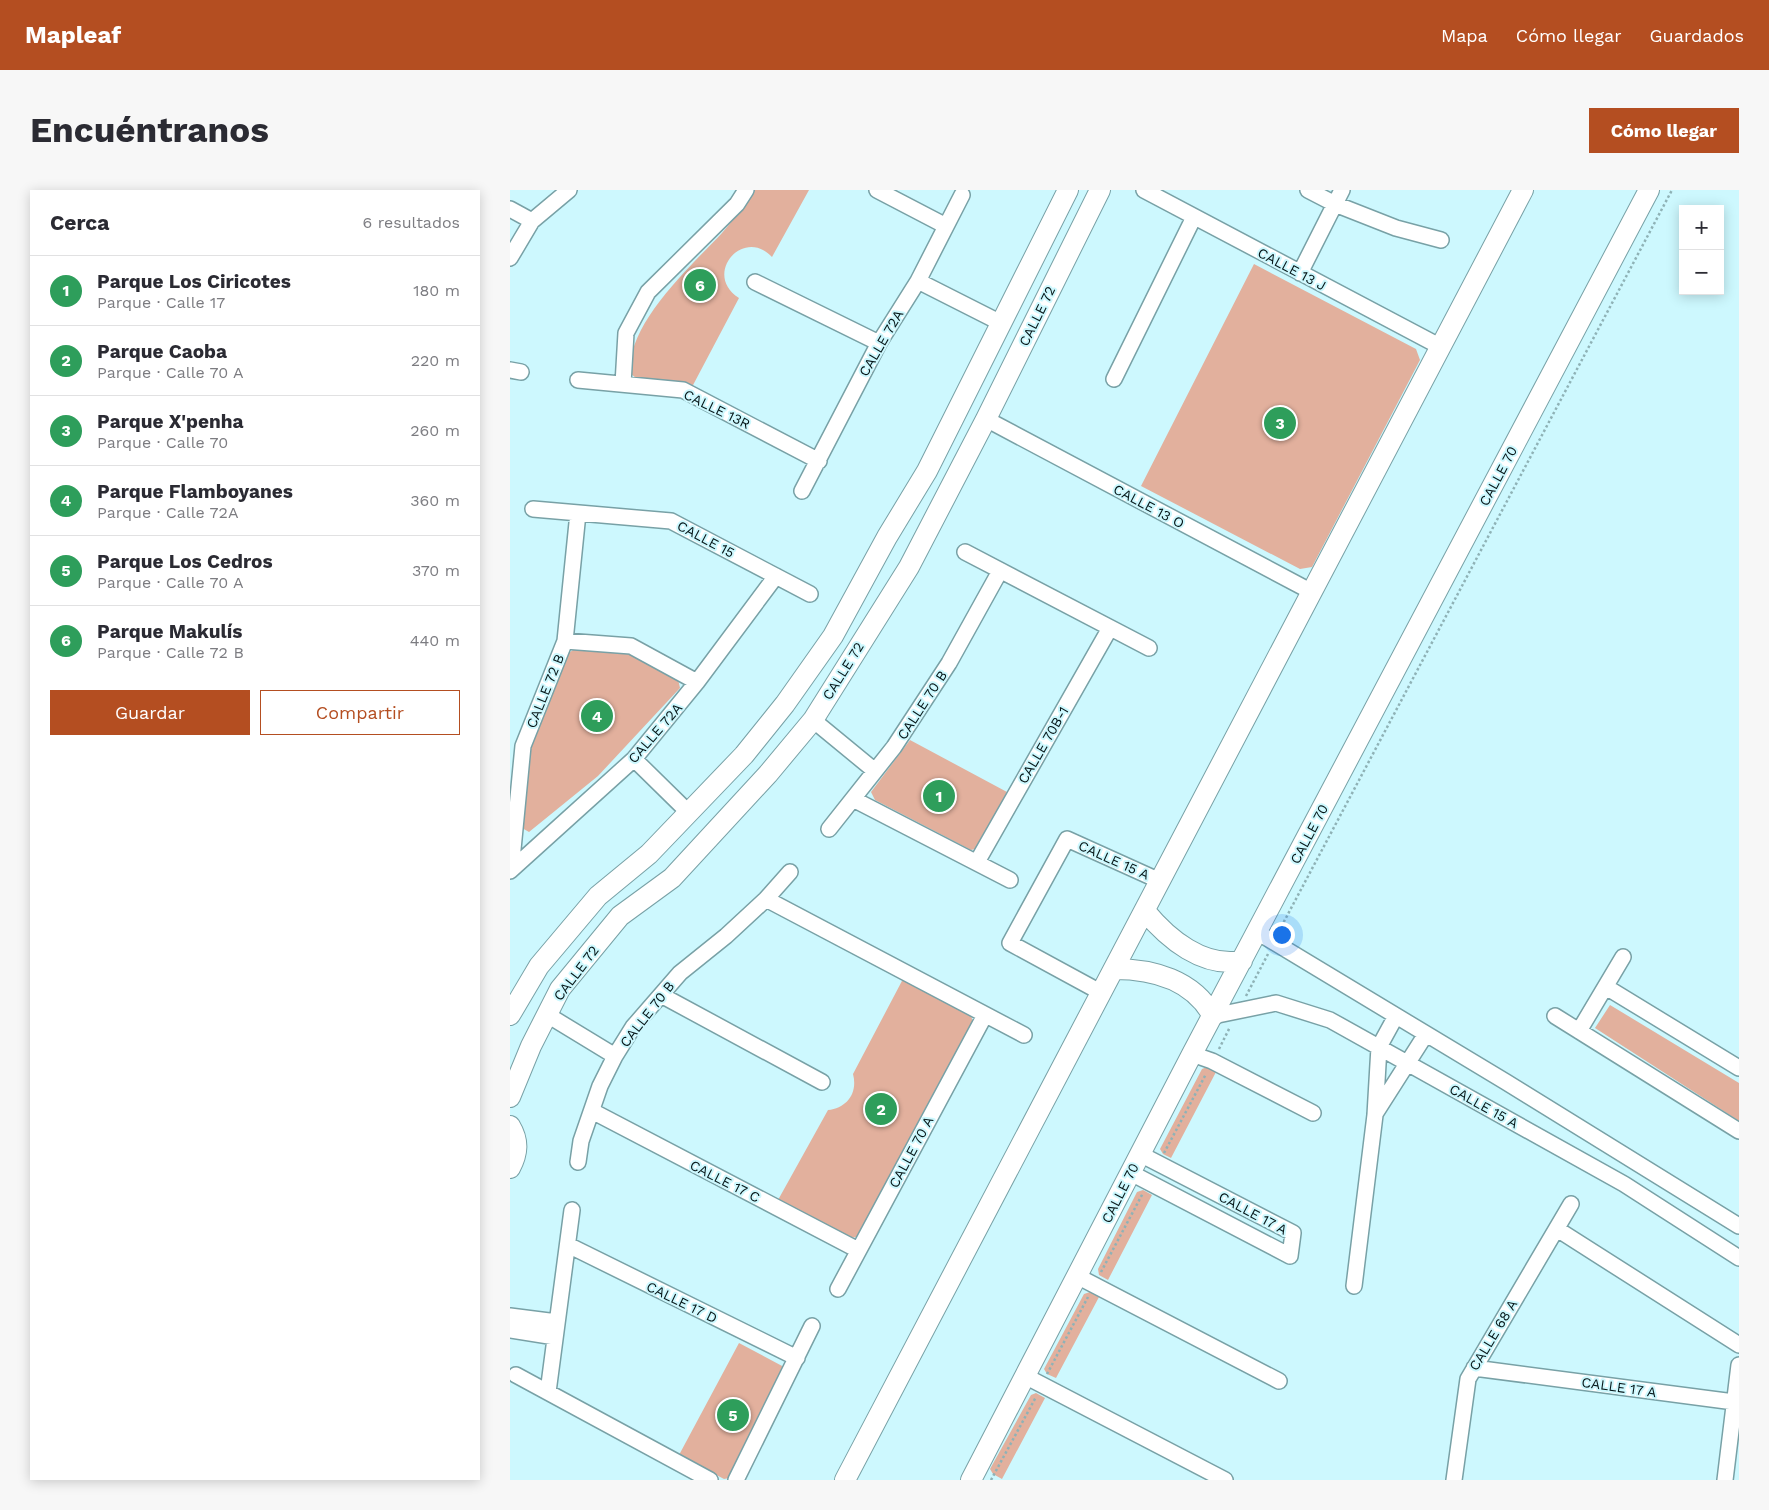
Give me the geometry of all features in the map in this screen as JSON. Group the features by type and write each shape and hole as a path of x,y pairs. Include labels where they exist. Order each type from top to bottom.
{"main road":[{"name":"CALLE 72","path":"510,1015 539,966 598,896 649,854 744,755 785,704 833,636 887,537 927,471 1068,190"},
{"name":"CALLE 72","path":"510,1097 546,1014 560,989 620,916 672,878 768,774 812,720 909,567 986,419 1100,190"},
{"path":"845,1480 1523,190"},
{"name":"CALLE 70","path":"979,1479 1086,1280 1140,1154 1242,961 1265,937 1649,190"},
{"path":"1027,269 1054,282"},
{"path":"927,471 937,482 951,487"},
{"path":"833,636 847,641 853,655"},
{"path":"670,831 693,855"},
{"path":"629,870 649,894"},
{"path":"1145,911 1159,929 1174,941 1193,952 1232,963 1242,961"},
{"path":"1114,969 1136,969 1158,974 1176,981 1194,992 1207,1006 1213,1016"},
{"path":"536,972 560,989"},
{"path":"510,1126 517,1144 514,1160 510,1168"}],"street":[{"path":"510,258 532,221 569,190"},
{"path":"623,384 626,333 648,292 737,204 746,190"},
{"path":"877,190 946,226"},
{"name":"CALLE 13 J","path":"1144,190 1441,347"},
{"path":"1308,190 1335,204 1396,228 1441,240"},
{"path":"1300,272 1342,190"},
{"name":"CALLE 72A","path":"802,491 879,343 918,281 962,195"},
{"path":"510,209 532,221"},
{"path":"1114,379 1194,217"},
{"path":"918,281 1001,323"},
{"path":"755,282 879,343"},
{"name":"CALLE 13R","path":"578,380 683,390 819,461"},
{"name":"CALLE 13 O","path":"986,419 1312,592"},
{"name":"CALLE 15","path":"533,509 671,521 810,594"},
{"name":"CALLE 72 B","path":"511,870 523,746 565,641 578,513"},
{"path":"965,552 1149,648"},
{"name":"CALLE 70 B","path":"829,829 894,747 949,664 1000,571"},
{"name":"CALLE 72A","path":"511,870 634,759 697,682 776,576"},
{"name":"CALLE 70B-1","path":"977,862 1110,628"},
{"path":"565,641 631,646 697,682"},
{"path":"812,720 875,771"},
{"path":"634,759 688,812"},
{"path":"853,799 1010,880"},
{"name":"CALLE 15 A","path":"1102,993 1010,943 1067,839 1160,881"},
{"name":"CALLE 70 B","path":"578,1162 581,1141 600,1086 615,1056 633,1028 680,973 726,936 766,899 790,872"},
{"path":"766,899 1024,1035"},
{"path":"1265,937 1739,1226"},
{"path":"1580,1031 1623,957"},
{"path":"1606,986 1739,1068"},
{"path":"661,995 822,1082"},
{"name":"CALLE 15 A","path":"1213,1016 1276,1003 1330,1020 1624,1184 1739,1258"},
{"path":"546,1014 615,1056"},
{"name":"CALLE 70 A","path":"838,1289 985,1015"},
{"path":"1354,1286 1374,1115 1379,1047 1396,1016"},
{"path":"1555,1016 1739,1131"},
{"path":"1374,1115 1426,1034"},
{"path":"1192,1054 1212,1061 1313,1114"},
{"name":"CALLE 17 C","path":"592,1111 858,1250"},
{"name":"CALLE 17 A","path":"1131,1173 1290,1256 1293,1233 1140,1154"},
{"name":"CALLE 68 A","path":"1454,1480 1468,1379 1571,1204"},
{"path":"548,1392 572,1210"},
{"path":"1557,1229 1739,1345"},
{"name":"CALLE 17 D","path":"568,1245 796,1358"},
{"path":"1086,1280 1279,1381"},
{"path":"510,1316 556,1329"},
{"path":"736,1480 812,1326"},
{"path":"510,1330 556,1329"},
{"path":"1725,1480 1739,1365"},
{"name":"CALLE 17 A","path":"1474,1368 1734,1402"},
{"path":"516,1375 710,1480"},
{"path":"1033,1380 1225,1480"}],"path":[{"path":"1158,1164 1238,1011 1265,937 1672,190"},
{"path":"979,1479 1086,1280 1148,1182"}],"shaded area":[{"path":"755,190 809,190 772,257 761,249 749,247 739,250 731,257 726,267 724,278 729,288 739,298 692,387 675,382 636,378 631,374 632,355 638,336 649,317 678,279 726,228"},
{"path":"1254,264 1416,349 1420,360 1312,567 1300,569 1141,486"},
{"path":"576,648 630,653 678,679 680,688 598,776 529,832 522,828 530,745 567,654"},
{"path":"910,740 1007,792 979,848 971,850 875,800 871,792"},
{"path":"903,979 971,1015 973,1023 860,1236 852,1238 778,1200 828,1110 841,1106 850,1098 854,1087 853,1074"},
{"path":"1610,1005 1739,1083 1739,1121 1595,1028"},
{"path":"1207,1067 1216,1072 1171,1158 1163,1154 1160,1149 1202,1069"},
{"path":"1143,1190 1152,1195 1108,1280 1099,1275 1098,1269 1137,1192"},
{"path":"1090,1292 1099,1297 1056,1378 1047,1374 1044,1369 1084,1294"},
{"path":"739,1343 784,1367 734,1477 724,1479 679,1455"},
{"path":"1036,1393 1045,1398 1002,1479 993,1474 990,1469 1031,1395"}],"place":[{"name":"Parque Makulís","path":"700,285"},
{"name":"Parque X'penha","path":"1280,423"},
{"name":"Parque Flamboyanes","path":"597,716"},
{"name":"Parque Los Ciricotes","path":"939,796"},
{"name":"Parque Caoba","path":"881,1109"},
{"name":"Parque Los Cedros","path":"733,1415"}]}
